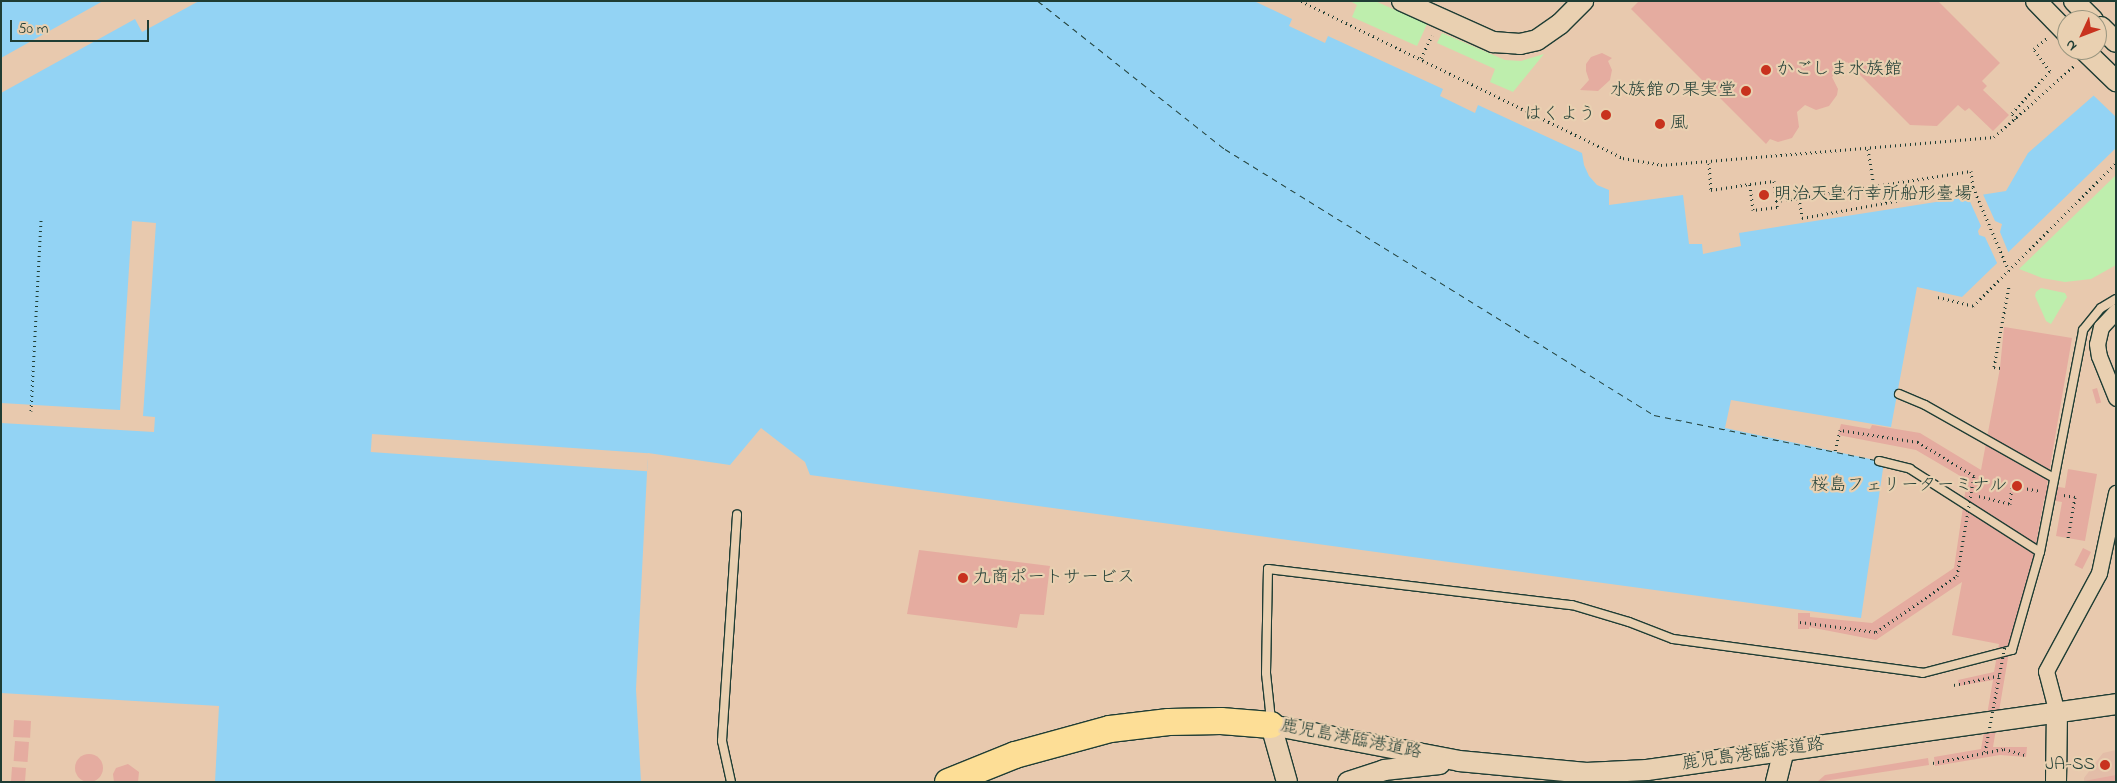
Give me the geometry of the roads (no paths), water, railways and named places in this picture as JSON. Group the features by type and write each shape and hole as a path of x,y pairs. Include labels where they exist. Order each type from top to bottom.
{"highway":[{"path":"948,782 1015,755 1110,729 1169,722 1221,721 1271,725"}],"street":[{"path":"1402,1 1493,42 1520,44 1537,40 1560,24 1583,1"},
{"path":"2036,1 2057,23"},
{"path":"2074,1 2083,10"},
{"path":"2087,60 2116,81"},
{"path":"2116,311 2101,327 2097,344 2099,356 2116,398"},
{"path":"2056,782 2056,713 2046,671 2099,573 2116,493"},
{"name":"鹿児島港臨港道路","path":"1271,725 1459,761 1581,777 1647,770 2116,704"},
{"path":"1271,725 1287,782"},
{"path":"1776,782 1784,751"},
{"path":"1348,782 1384,770 1459,761"}],"lane":[{"path":"1271,725 1266,673 1268,570 1572,605 1629,622 1673,639 1923,673 2012,650 2040,552 2083,330 2101,308 2116,299"},
{"path":"1899,394 1925,405 2054,478"},
{"path":"1878,461 1910,469 2040,552"},
{"path":"731,782 722,741 737,514"}],"water":[{"path":"1,1 1254,1 1292,19 1289,26 1325,43 1328,36 1443,89 1440,96 1475,113 1478,105 1582,153 1584,165 1589,176 1597,185 1609,190 1609,205 1683,195 1689,244 1702,244 1703,254 1741,246 1739,233 2006,191 2028,153 2116,76 2116,148 1962,297 1917,287 1891,427 1731,400 1725,428 1884,462 1861,618 810,475 805,462 761,428 730,465 648,453 636,689 641,782 215,782 219,706 1,693"}],"place":[{"name":"かごしま水族館","path":"1766,70"},
{"name":"水族館の果実堂","path":"1746,91"},
{"name":"はくよう","path":"1606,115"},
{"name":"風","path":"1660,124"},
{"name":"明治天皇行幸所船形臺場","path":"1764,195"},
{"name":"桜島フェリーターミナル","path":"2017,486"},
{"name":"九商ポートサービス","path":"963,578"},
{"name":"JA-SS","path":"2105,765"}]}
